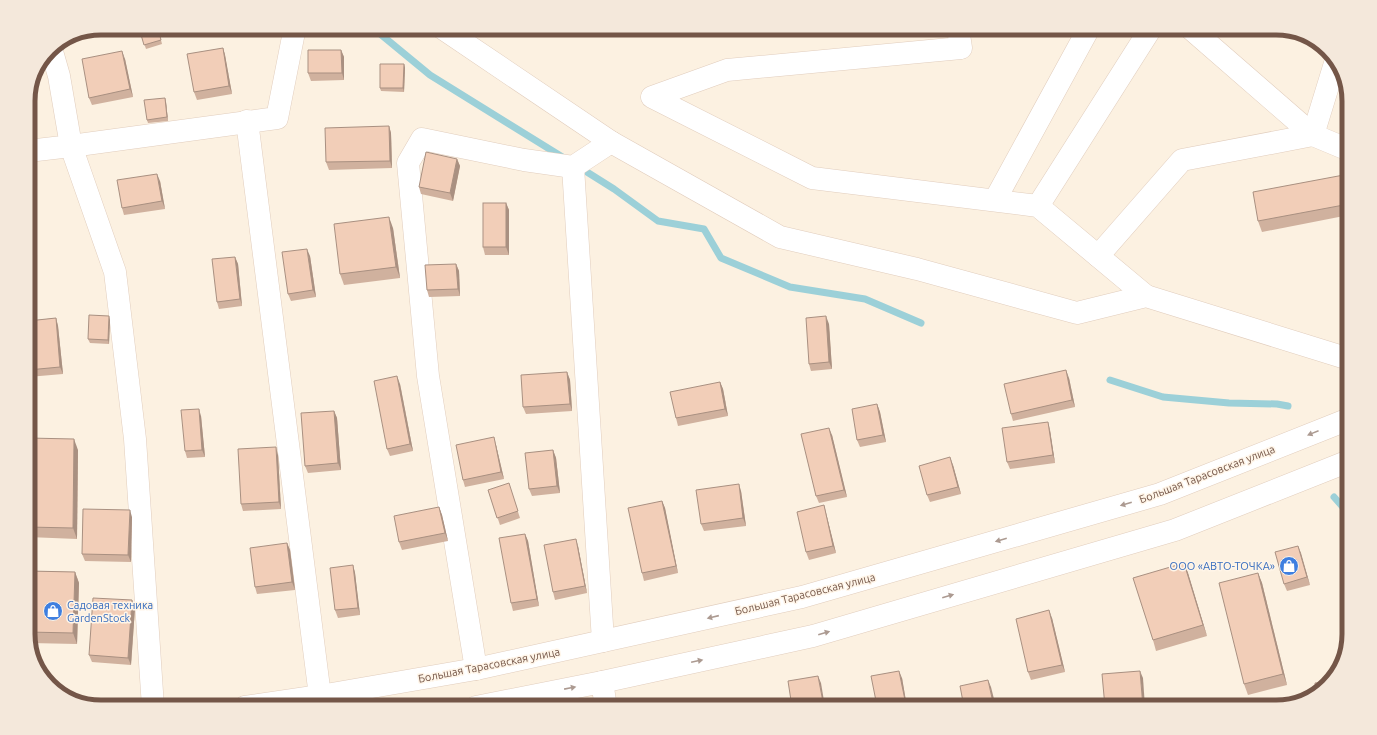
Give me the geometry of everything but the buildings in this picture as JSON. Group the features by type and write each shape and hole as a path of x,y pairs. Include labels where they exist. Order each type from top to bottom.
{"street":[{"path":"35,151 277,118 293,35"},
{"path":"452,35 612,142 780,237 917,269 1077,313 1146,296"},
{"path":"959,35 961,48 727,70 652,97 812,178 1038,206 1146,296 1342,357"},
{"path":"995,200 1085,35"},
{"path":"1038,206 1147,35"},
{"path":"1198,35 1313,134 1342,147"},
{"path":"53,57 59,76 71,146 115,272 135,439 153,700"},
{"path":"1313,134 1333,69"},
{"path":"247,121 320,696"},
{"path":"1098,256 1182,160 1313,134"},
{"path":"476,669 428,376 408,163 422,139 524,160 573,167 612,142"},
{"path":"573,167 602,641"},
{"name":"Большая Тарасовская улица","path":"293,700 476,669 802,597 1160,494 1342,422"},
{"path":"511,700 602,682 813,636 1175,530 1342,463"},
{"path":"602,682 605,700"}],"waterway":[{"path":"381,35 430,75 564,158"},
{"path":"579,167 614,189 658,221 704,229 721,258 790,287 865,299 921,323"},
{"path":"1110,380 1163,397 1229,403 1277,404 1288,406"},
{"path":"1334,497 1342,506"}],"place":[{"name":"ООО «АВТО-ТОЧКА»","path":"1289,566"},
{"name":"Садовая техника GardenStock","path":"53,611"}]}
